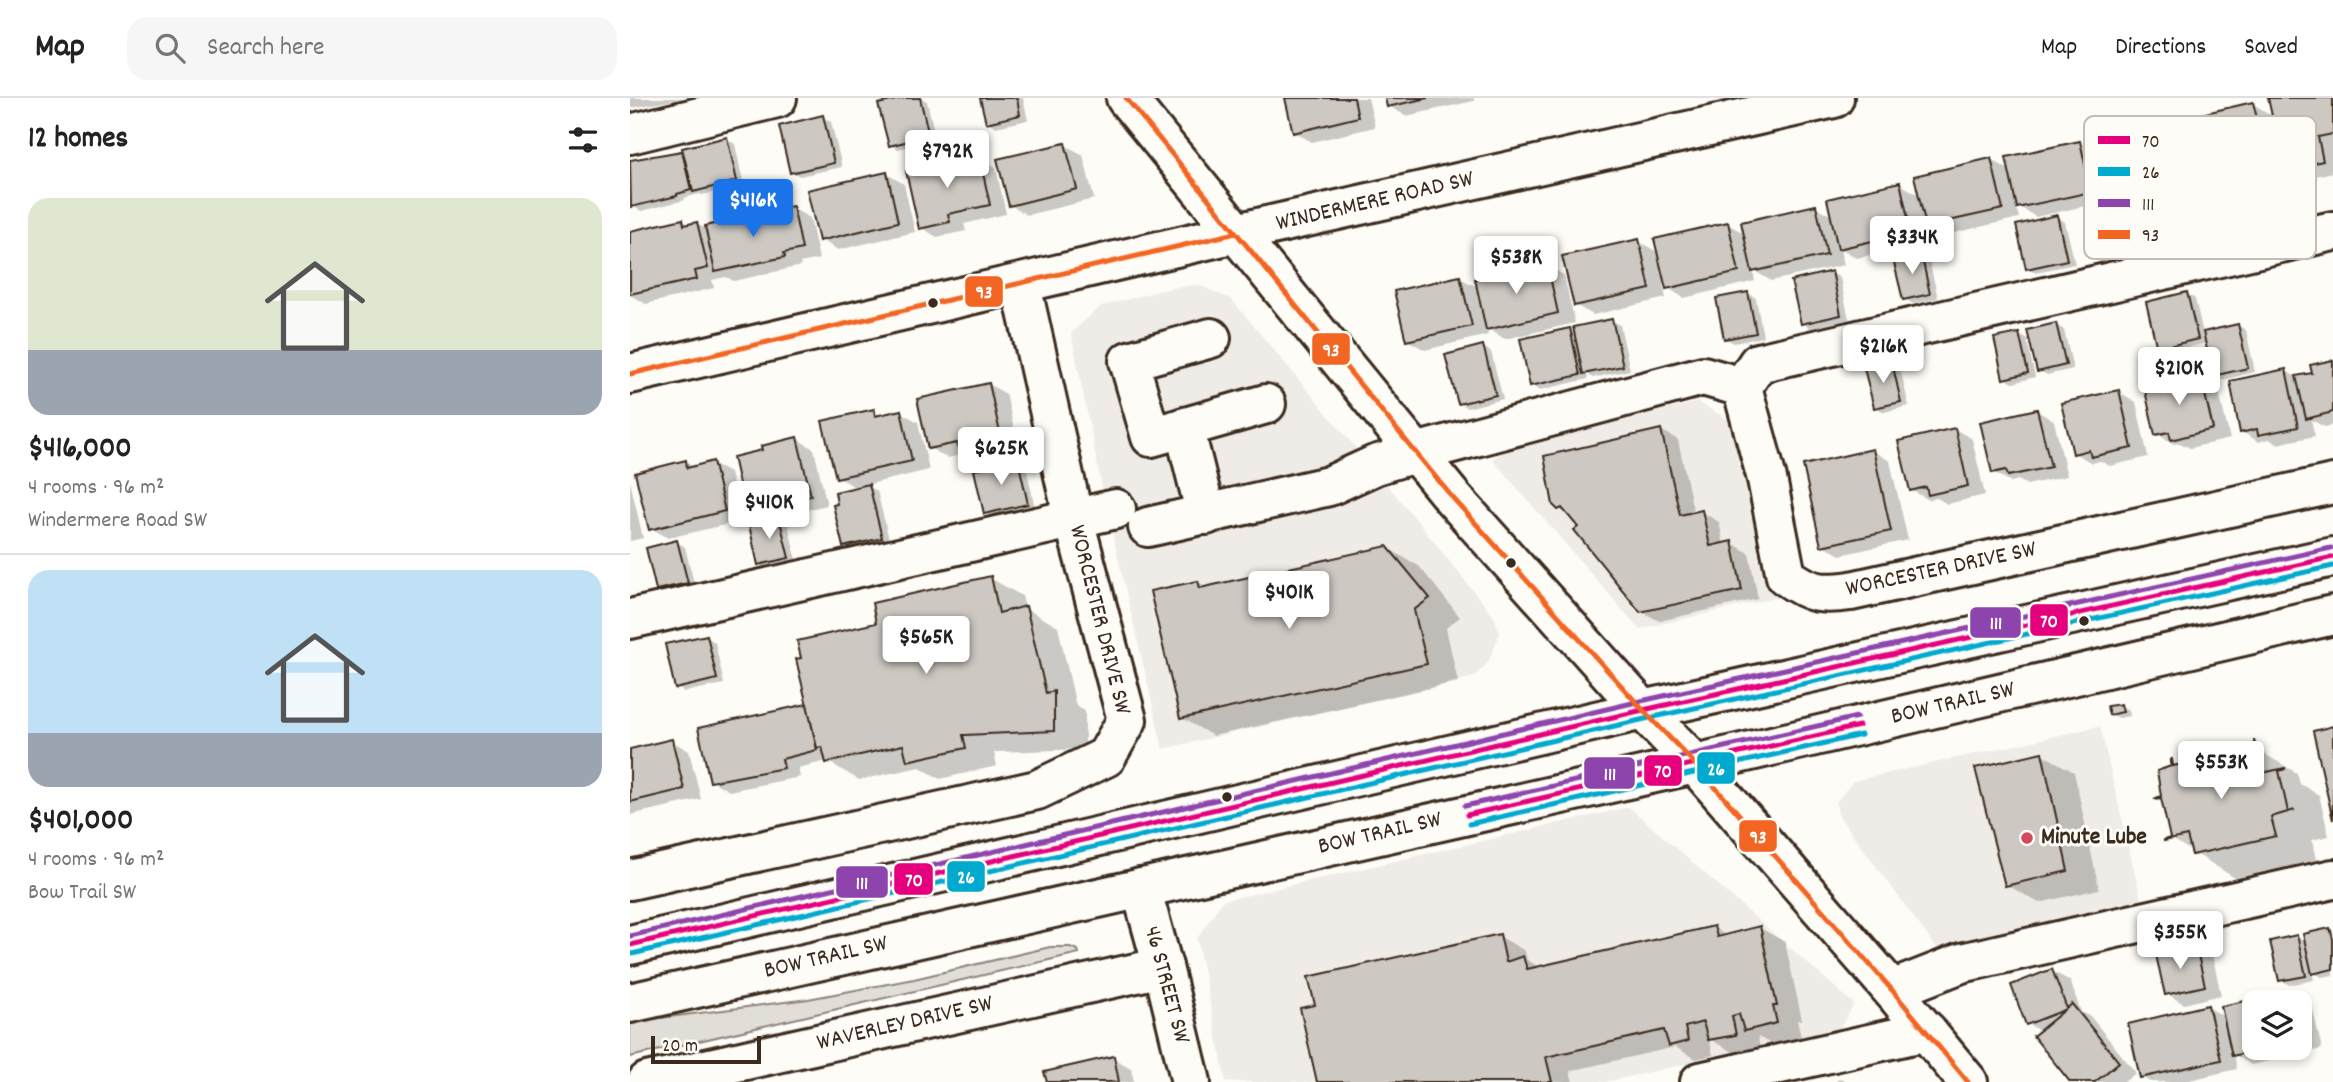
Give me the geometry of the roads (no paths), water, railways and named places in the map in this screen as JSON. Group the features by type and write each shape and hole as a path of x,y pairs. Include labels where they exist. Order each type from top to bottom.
{"street":[{"path":"630,134 777,98"},
{"path":"1126,98 1452,497 1643,710 1695,764 1892,990 1968,1082"},
{"name":"WINDERMERE ROAD SW","path":"630,374 1834,98"},
{"path":"630,619 1074,520 1206,515 1329,486 1375,465 1415,453 1703,376 1742,387 1758,363 2211,259"},
{"name":"WORCESTER DRIVE SW","path":"630,880 1037,790 1106,757 1126,720 1074,520 1021,285"},
{"path":"1211,338 1129,361 1151,437 1266,404"},
{"name":"WORCESTER DRIVE SW","path":"1742,387 1767,479 1786,576 1804,589 1824,594 1851,591 2333,484"},
{"path":"1184,428 1206,515"},
{"path":"630,945 1643,710 2333,557"},
{"name":"BOW TRAIL SW","path":"630,1003 1695,764 2333,615"},
{"path":"1892,990 1961,963 2333,879"},
{"name":"46 STREET SW","path":"1140,888 1163,967 1191,1082"},
{"name":"WAVERLEY DRIVE SW","path":"647,1082 1163,967"},
{"path":"1700,1082 1927,1031"}],"place":[{"name":"Minute Lube","path":"2027,838"}]}
